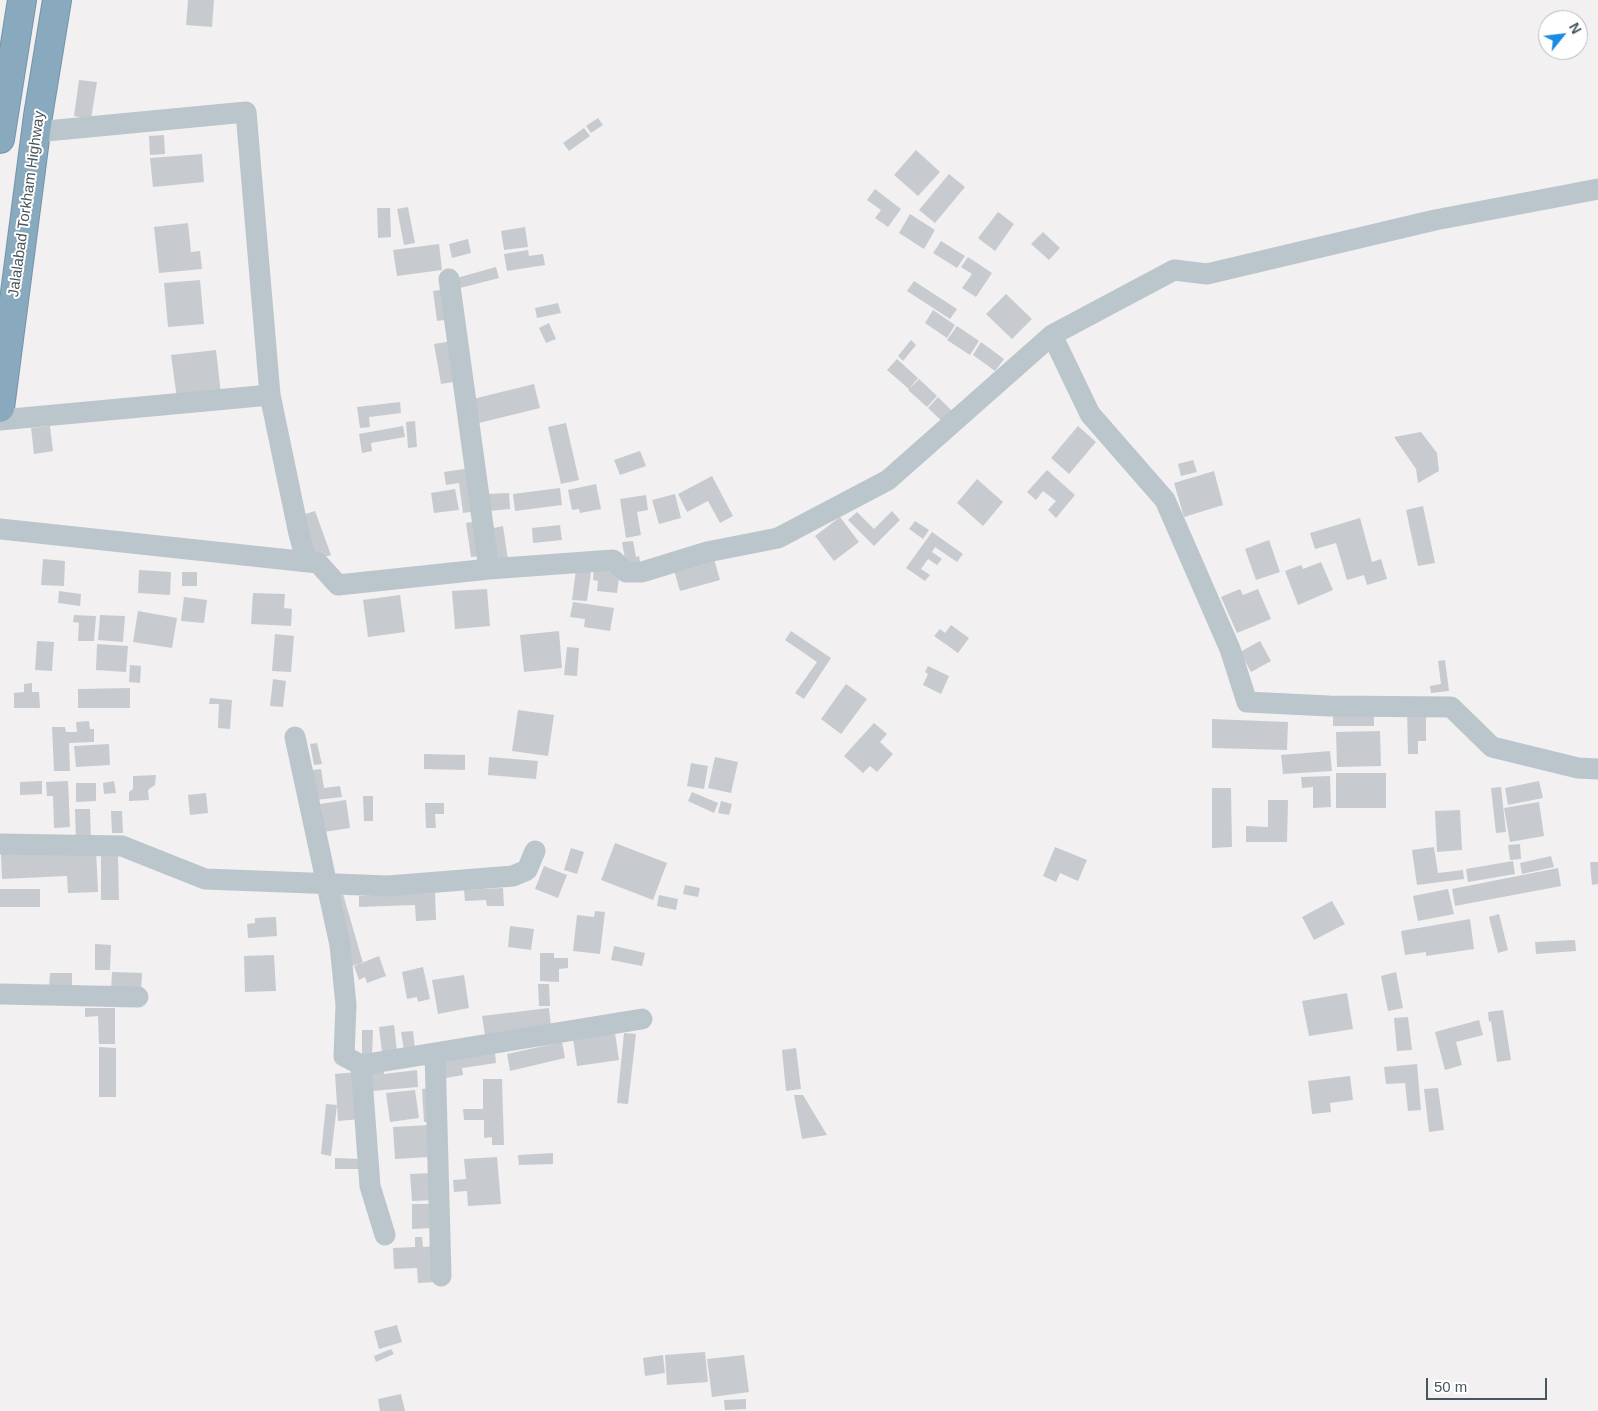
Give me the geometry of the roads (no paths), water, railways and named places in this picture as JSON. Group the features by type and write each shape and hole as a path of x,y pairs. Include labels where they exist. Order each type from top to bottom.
{"highway":[{"path":"0,139 22,0"},
{"name":"Jalalabad Torkham Highway","path":"0,408 36,132 57,0"}],"street":[{"path":"36,132 246,112 270,395 307,562"},
{"path":"0,529 318,563 338,585 489,568 612,560 626,572 642,572 707,552 778,538 888,480 1052,335 1174,270 1207,274 1435,220 1598,189"},
{"path":"449,279 489,568"},
{"path":"1052,335 1090,414 1165,500 1230,649 1247,702 1329,706 1451,707 1492,747 1578,768 1598,769"},
{"path":"0,420 270,395"},
{"path":"295,737 340,945 346,1005 344,1056 361,1065 642,1019"},
{"path":"0,844 122,846 205,879 388,886 513,876 527,870 535,850"},
{"path":"0,994 138,996"},
{"path":"435,1053 441,1276"},
{"path":"361,1065 370,1186 385,1235"}]}
